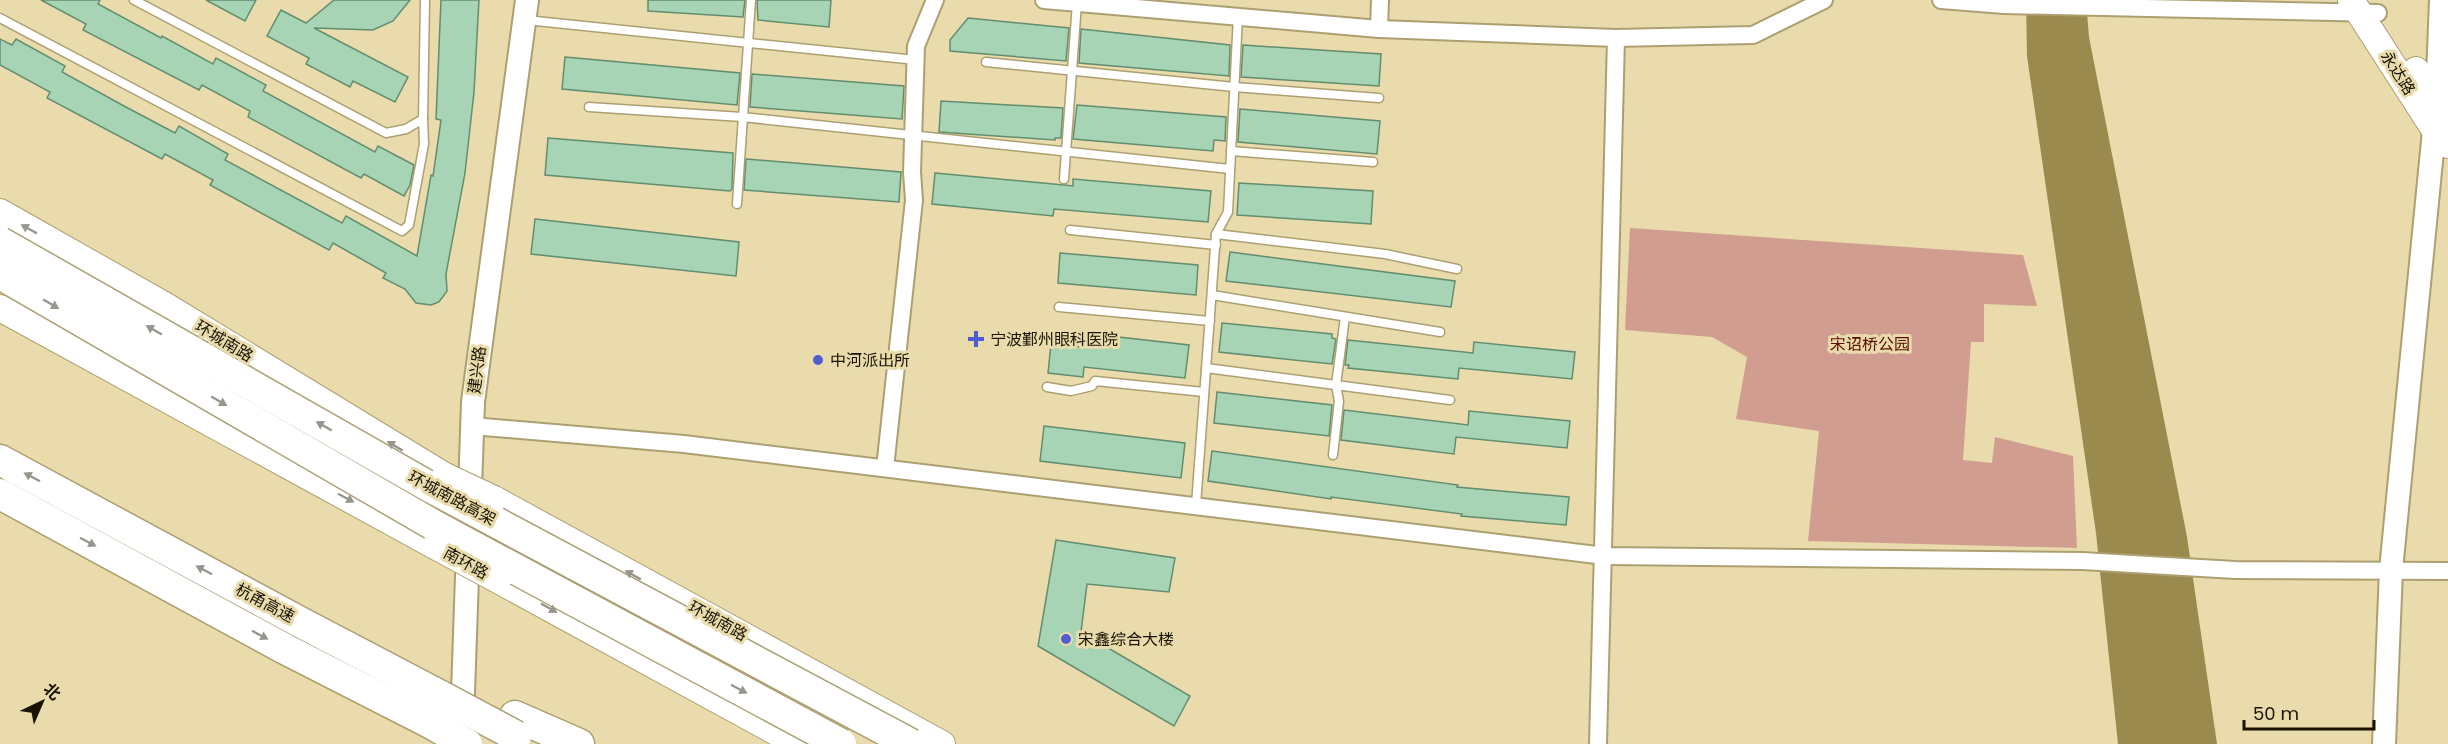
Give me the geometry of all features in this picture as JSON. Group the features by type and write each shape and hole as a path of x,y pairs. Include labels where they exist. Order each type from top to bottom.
{"highway":[{"name":"环城南路高架","path":"0,242 430,487 911,744"},
{"name":"环城南路高架","path":"0,274 437,527 841,744"},
{"name":"杭甬高速","path":"0,460 255,598 441,685 521,732 579,744"},
{"name":"杭甬高速","path":"0,494 285,649 467,744"}],"main road":[{"name":"永达路","path":"2364,6 2442,122"},
{"name":"环城南路","path":"0,212 166,306 445,477 494,499 942,744"},
{"name":"南环路","path":"0,308 798,744"}],"street":[{"path":"885,468 914,200 913,136 916,46 935,0"},
{"path":"1044,0 1162,5 1238,16 1379,29 1616,38 1753,35 1824,0"},
{"path":"1379,29 1380,0"},
{"path":"1941,0 2004,5 2168,8 2364,6"},
{"path":"2384,744 2391,570 2442,122 2441,0"},
{"name":"建兴路","path":"461,744 472,426 487,285 527,10"},
{"path":"1599,744 1616,38"},
{"path":"472,426 684,444 1605,556 2082,561 2235,570 2448,571"}],"lane":[{"path":"134,0 386,133 406,129 423,119"},
{"path":"0,18 402,231 409,225 424,144 425,0"},
{"path":"737,204 751,0"},
{"path":"1064,179 1077,3"},
{"path":"527,10 747,43 916,60"},
{"path":"1196,505 1216,234 1228,212 1238,16"},
{"path":"986,62 1234,87 1379,98"},
{"path":"589,107 742,117 1230,169"},
{"path":"1231,151 1373,162"},
{"path":"1070,230 1216,245"},
{"path":"1216,234 1385,254 1457,269"},
{"path":"1212,295 1440,332"},
{"path":"1059,307 1210,321"},
{"path":"1333,455 1339,401 1336,386 1345,316"},
{"path":"1206,368 1450,400"},
{"path":"1047,387 1071,391 1092,386 1095,381 1204,392"}],"green space":[{"name":"宋诏桥公园","path":"1630,228 2023,255 2037,306 1984,304 1984,342 1971,342 1963,460 1992,463 1995,437 2073,456 2077,548 1808,541 1819,431 1736,419 1747,357 1712,337 1625,330"}],"shaded area":[{"path":"2026,0 2086,0 2089,37 2187,537 2217,744 2118,744 2096,533 2027,56"}],"building":[{"path":"41,0 100,0 98,4 213,64 216,58 266,85 263,91 375,152 378,146 414,165 410,185 404,196 364,174 361,178 248,117 250,111 202,85 199,90 83,30 86,24"},
{"path":"206,0 256,0 245,21"},
{"path":"334,0 410,0 393,21 373,30 314,28 408,77 395,102 353,81 350,87 306,64 309,58 267,36 281,10 306,23"},
{"path":"441,0 479,0 474,92 465,173 446,274 447,291 439,302 431,305 416,303 405,289 383,278 386,273 333,243 329,250 210,185 213,180 165,154 162,159 47,98 50,92 0,65 0,39 12,45 16,39 65,66 62,72 124,106 175,133 179,126 228,154 225,160 342,223 346,216 417,256 431,175 433,176 441,120 436,119"},
{"path":"648,0 745,0 743,17 648,11"},
{"path":"757,0 831,0 829,27 758,20"},
{"path":"968,18 1069,28 1066,61 950,51 950,40"},
{"path":"1081,29 1230,45 1229,76 1079,63"},
{"path":"1243,45 1381,54 1379,86 1241,77"},
{"path":"565,57 740,73 737,105 562,89"},
{"path":"752,74 904,86 902,119 750,107"},
{"path":"941,101 1063,108 1061,138 1055,138 1055,140 939,132"},
{"path":"1077,105 1226,117 1225,141 1214,140 1213,151 1073,139"},
{"path":"1240,109 1380,121 1377,154 1238,142"},
{"path":"548,138 733,153 732,189 730,191 545,175"},
{"path":"746,159 901,172 899,202 744,190"},
{"path":"935,173 1073,186 1073,179 1211,191 1208,222 1054,209 1053,216 932,204"},
{"path":"1239,183 1373,191 1371,224 1237,215"},
{"path":"535,219 739,242 736,276 531,254"},
{"path":"1230,252 1455,281 1451,307 1226,281"},
{"path":"1060,253 1198,265 1196,295 1058,283"},
{"path":"1222,323 1332,334 1332,338 1336,339 1332,364 1219,352"},
{"path":"1083,333 1189,345 1185,378 1084,367 1083,377 1048,373 1051,344 1082,347"},
{"path":"1348,340 1473,353 1474,342 1575,352 1572,379 1459,368 1458,379 1348,368 1349,365 1345,365"},
{"path":"1217,392 1332,405 1329,436 1214,423"},
{"path":"1344,410 1468,425 1469,411 1570,421 1567,448 1456,437 1454,454 1341,440"},
{"path":"1044,426 1185,443 1181,478 1040,461"},
{"path":"1212,451 1458,485 1457,487 1569,497 1566,525 1461,516 1462,514 1331,497 1331,499 1208,481"},
{"name":"宋鑫综合大楼","path":"1056,540 1175,558 1169,592 1087,584 1081,632 1190,696 1174,726 1038,646"}],"place":[{"name":"宁波鄞州眼科医院","path":"976,339"},
{"name":"中河派出所","path":"818,360"},
{"name":"宋鑫综合大楼","path":"1066,639"}]}
